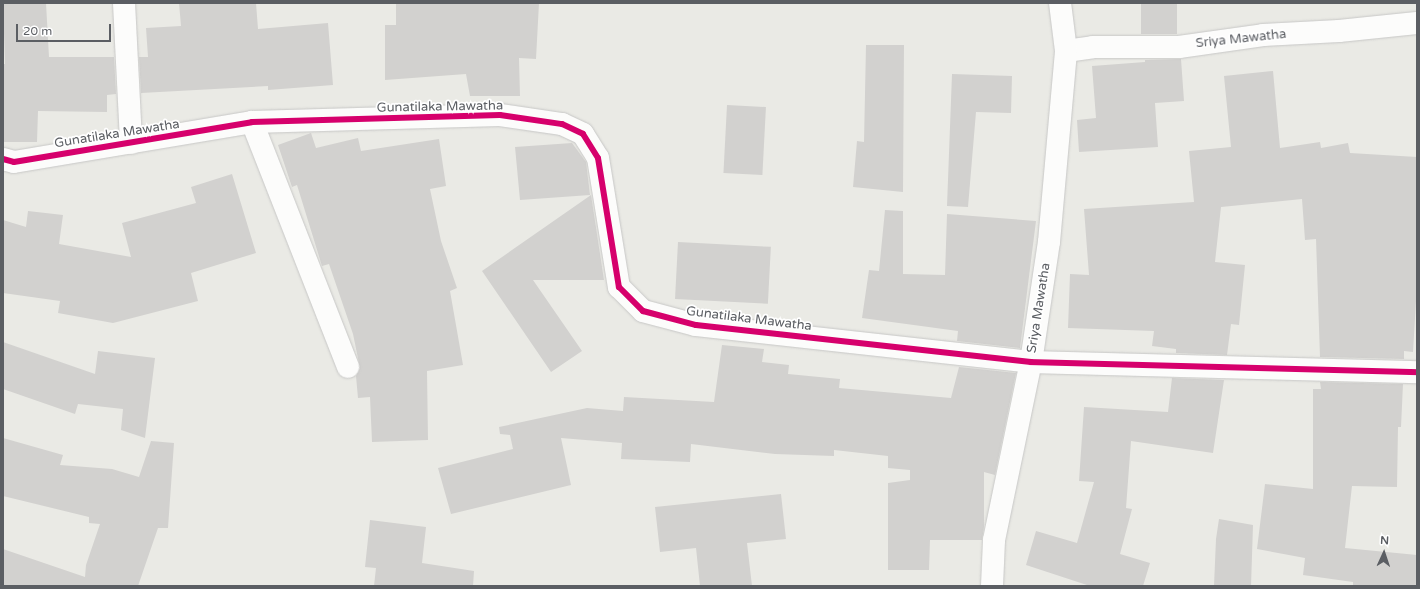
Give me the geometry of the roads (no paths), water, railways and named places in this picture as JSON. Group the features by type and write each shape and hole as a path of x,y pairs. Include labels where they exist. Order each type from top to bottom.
{"street":[{"path":"124,3 131,143"},
{"name":"Sriya Mawatha","path":"992,586 994,540 1031,362 1049,242 1066,51 1060,3"},
{"name":"Sriya Mawatha","path":"1066,51 1093,47 1179,47 1263,35 1339,31 1417,23"},
{"name":"Gunatilaka Mawatha","path":"3,159 14,162 252,122 500,115 562,124 583,134 598,158 619,287 643,311 696,325 1031,362 1417,372"},
{"path":"252,122 348,367"}]}
